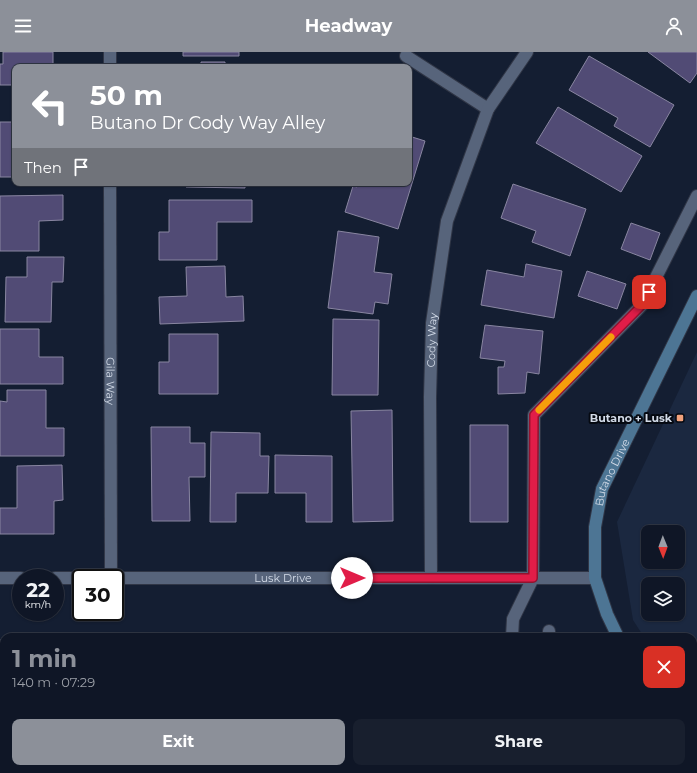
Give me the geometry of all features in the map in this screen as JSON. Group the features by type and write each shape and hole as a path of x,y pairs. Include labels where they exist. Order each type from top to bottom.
{"street":[{"path":"110,52 110,64"},
{"name":"Cody Way","path":"431,578 430,397 432,323 447,221 488,110 527,52"},
{"path":"406,56 488,110"},
{"name":"Gila Way","path":"110,186 111,569"},
{"path":"512,633 513,619 533,578 534,415 642,305 697,196"},
{"name":"Butano Drive","path":"616,633 607,614 595,578 595,527 602,489 697,296"},
{"path":"0,578 12,578"},
{"name":"Lusk Drive","path":"124,578 595,578"}],"shaded area":[{"path":"697,352 697,633 641,633 633,620 617,522"}],"building":[{"path":"3,52 53,52 53,64 12,64 12,85 0,85 0,64 3,64"},
{"path":"183,52 239,52 239,56 183,56"},
{"path":"648,52 697,52 697,73 690,83"},
{"path":"589,56 674,105 650,147 614,126 618,118 569,90"},
{"path":"201,62 225,62 225,64 201,64"},
{"path":"558,107 642,156 621,192 536,143"},
{"path":"0,122 12,122 12,177 0,177"},
{"path":"412,137 425,141 412,183"},
{"path":"513,184 586,209 570,256 532,242 536,231 501,218"},
{"path":"245,186 245,188 186,187"},
{"path":"353,186 411,186 398,229 345,212"},
{"path":"63,195 63,220 39,221 39,251 0,251 0,196"},
{"path":"169,200 252,200 252,222 217,222 217,260 159,260 159,232 169,232"},
{"path":"631,223 660,233 650,260 621,249"},
{"path":"338,231 379,237 374,272 392,274 388,304 375,302 373,314 328,308"},
{"path":"27,257 64,257 63,282 52,282 51,322 5,322 6,277 27,277"},
{"path":"526,264 562,271 554,318 481,305 487,270 524,277"},
{"path":"225,266 226,297 243,296 244,321 160,324 159,297 187,296 186,267"},
{"path":"587,271 626,284 617,309 578,296"},
{"path":"333,319 379,320 378,395 332,395"},
{"path":"485,325 543,331 539,374 527,372 525,393 498,394 498,367 504,367 505,361 480,358"},
{"path":"0,329 39,329 39,357 63,357 63,384 0,384"},
{"path":"169,334 218,334 218,394 159,394 159,362 169,362"},
{"path":"7,390 46,390 46,428 64,428 64,456 0,456 0,401 7,402"},
{"path":"392,410 393,521 353,522 351,411"},
{"path":"470,425 508,425 508,522 470,522"},
{"path":"151,427 190,427 190,443 205,443 205,477 189,477 190,521 152,521"},
{"path":"211,432 260,433 260,456 269,456 268,493 236,493 236,522 210,522"},
{"path":"275,455 332,456 332,522 306,522 306,493 275,493"},
{"path":"62,465 63,500 54,501 54,534 0,534 0,508 17,508 17,466"}],"slow traffic":[{"path":"539,410 611,337"}],"place":[{"name":"Butano + Lusk","path":"680,418"}],"route":[{"path":"352,578 533,578 534,415 642,305 649,292"}]}
